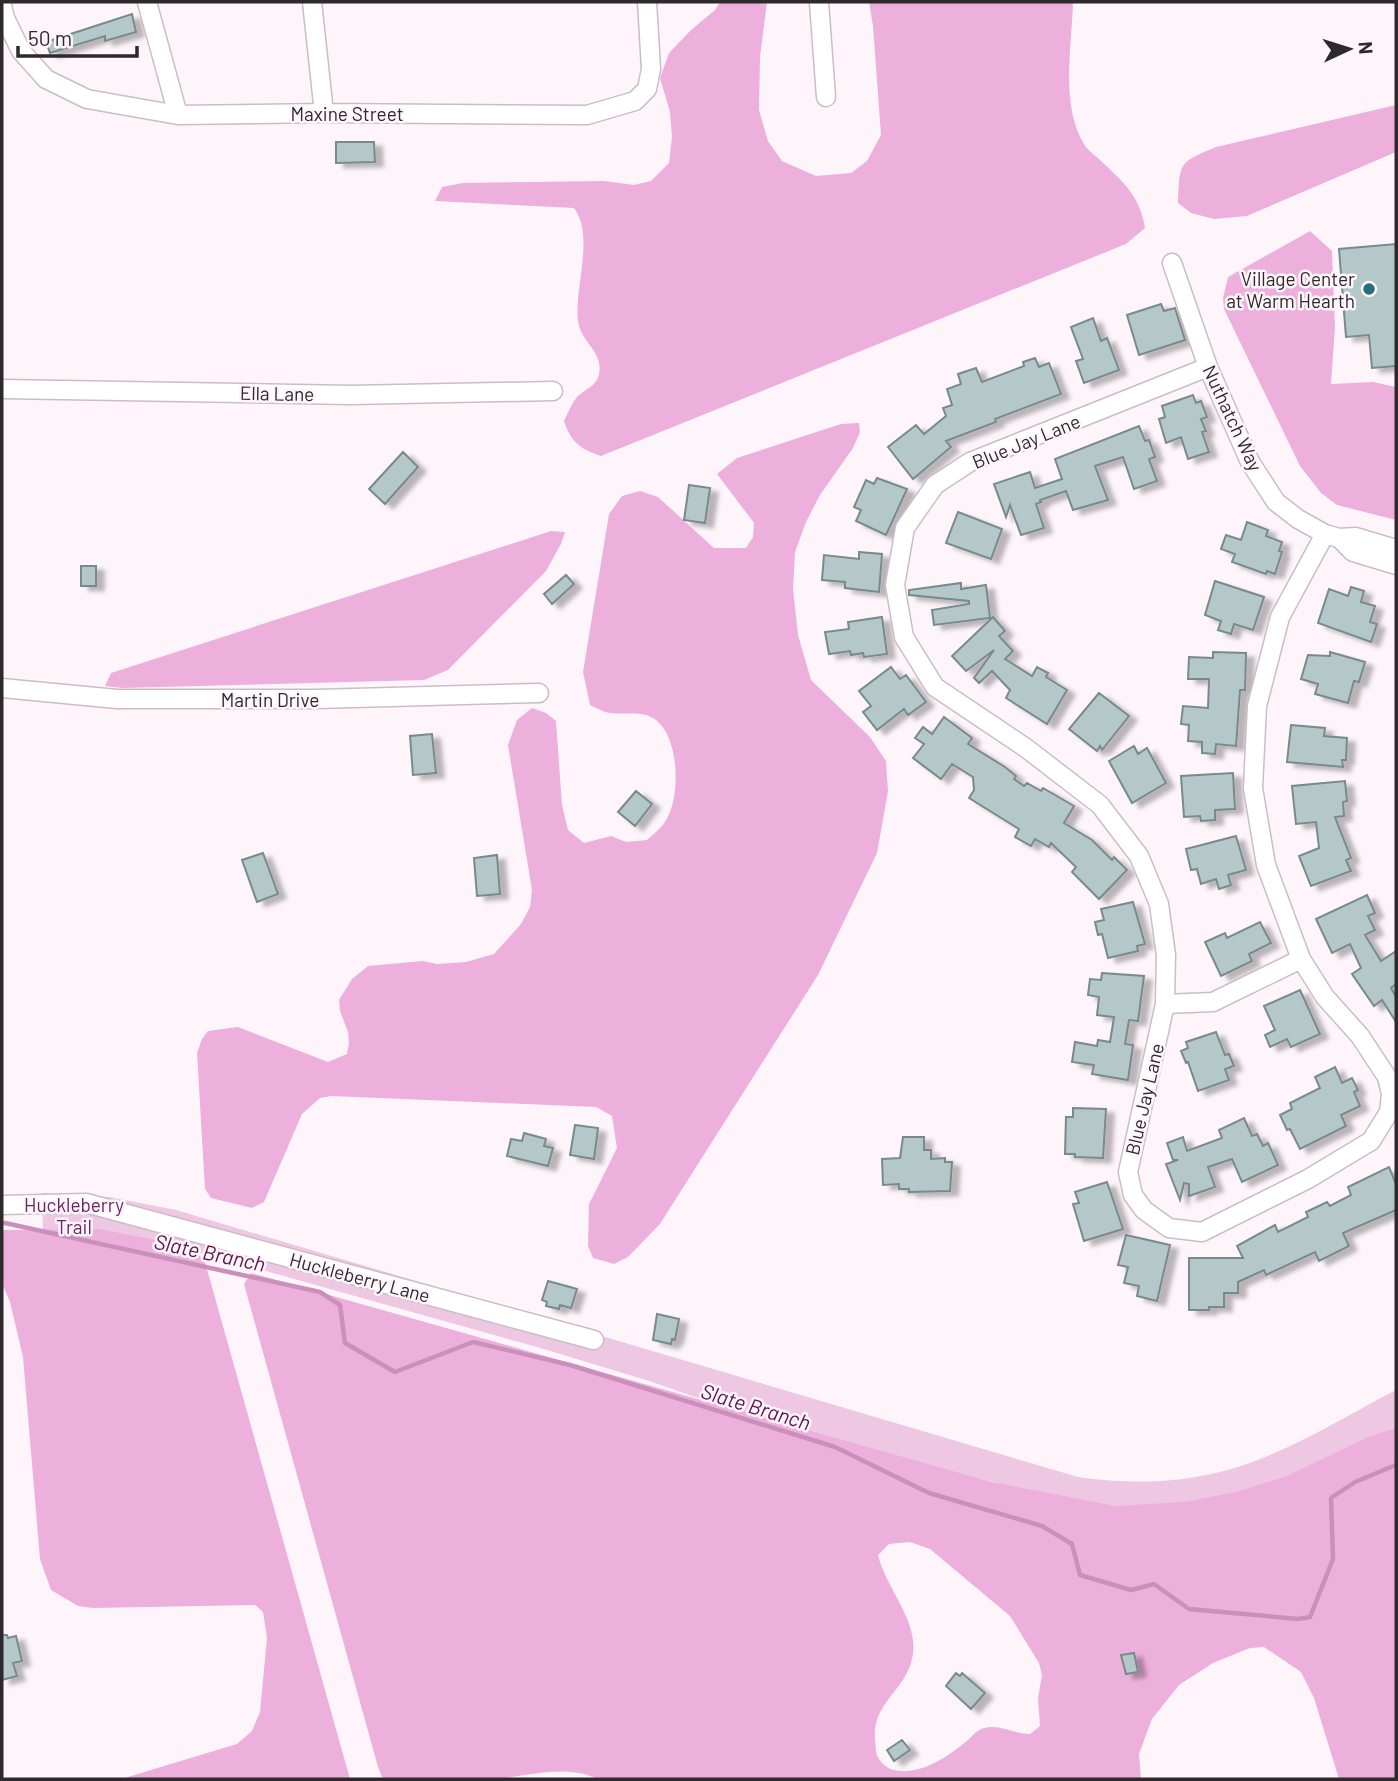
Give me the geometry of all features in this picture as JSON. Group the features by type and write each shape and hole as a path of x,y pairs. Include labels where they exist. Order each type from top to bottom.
{"street":[{"path":"147,2 178,115"},
{"path":"312,2 324,113"},
{"name":"Maxine Street","path":"2,5 5,18 21,51 46,79 87,99 178,115 587,115 635,101 647,89 651,69 647,2"},
{"path":"819,2 826,97"},
{"name":"Nuthatch Way","path":"1172,262 1208,368 1250,461 1276,502 1298,519 1332,536 1353,552 1396,565"},
{"name":"Blue Jay Lane","path":"1208,368 970,462 935,485 905,528 895,585 904,637 935,687 1026,748 1100,805 1139,856 1159,904 1166,955 1165,1004 1128,1172 1133,1195 1144,1210 1169,1228 1202,1233 1308,1179 1371,1140 1389,1112 1391,1094 1387,1077 1360,1036 1325,997 1301,959 1266,865 1253,788 1257,706 1280,617 1332,536"},
{"name":"Ella Lane","path":"2,389 351,395 553,391"},
{"name":"Nuthatch Way","path":"1332,536 1356,537 1396,549"},
{"name":"Martin Drive","path":"2,688 117,699 317,699 539,693"},
{"path":"1165,1004 1213,1002 1301,959"},
{"name":"Huckleberry Lane","path":"2,1205 86,1203 594,1340"}],"green space":[{"name":"Huckleberry Trail","path":"42,1193 109,1197 176,1210 1078,1477 1158,1481 1190,1478 1231,1469 1280,1451 1396,1390 1396,1433 1333,1462 1193,1509 1113,1512 977,1478 738,1412 649,1381 537,1347 212,1256 137,1238 43,1234"}],"shaded area":[{"path":"720,2 767,2 760,57 759,110 768,141 782,161 816,176 851,173 867,161 881,135 869,2 1073,2 1069,75 1072,112 1077,129 1087,148 1129,189 1139,206 1145,228 1126,244 601,456 587,451 573,439 564,421 577,397 596,382 600,366 578,321 583,233 574,208 435,201 442,187 463,183 604,181 634,185 651,181 669,163 672,137 670,112 660,78 669,53 715,10"},
{"path":"1396,105 1396,152 1247,216 1214,219 1191,213 1178,203 1181,171 1188,161 1204,152"},
{"path":"1310,231 1332,251 1335,327 1331,384 1373,382 1396,387 1396,520 1337,505 1321,493 1300,466 1224,309 1223,298 1228,277"},
{"path":"859,423 860,432 853,448 820,495 806,522 795,552 793,589 798,635 811,680 870,737 886,761 888,791 877,853 818,975 660,1224 628,1257 614,1264 593,1258 588,1246 589,1204 617,1148 612,1116 596,1107 331,1096 320,1098 302,1114 264,1202 252,1208 211,1198 205,1189 197,1053 208,1031 238,1027 328,1062 347,1054 348,1032 339,1000 352,979 368,966 423,961 437,964 466,962 494,954 521,924 530,907 532,890 508,745 517,720 532,708 546,713 556,721 562,805 568,830 584,843 611,836 626,842 647,840 666,820 671,810 676,782 669,737 653,718 605,712 590,705 583,672 609,514 622,496 640,491 658,497 714,548 746,548 753,537 754,523 717,474 737,458 841,424"},
{"path":"551,531 565,532 546,571 448,670 424,680 122,688 105,686 111,673"},
{"path":"99,1229 192,1247 205,1262 350,1779 121,1779 237,1744 252,1731 260,1712 267,1638 263,1612 255,1605 93,1608 78,1606 51,1590 40,1559 23,1357 10,1302 2,1283 2,1230"},
{"path":"251,1273 992,1482 1115,1506 1184,1502 1236,1492 1287,1476 1368,1437 1396,1428 1396,1779 1339,1779 1314,1698 1301,1672 1264,1647 1250,1648 1213,1663 1179,1685 1152,1719 1139,1754 1141,1779 598,1779 573,1772 547,1772 483,1780 382,1777 244,1284","holes":["910,1542 930,1549 1010,1616 1039,1663 1042,1675 1038,1698 1040,1726 1030,1734 996,1727 984,1728 936,1762 914,1770 898,1771 888,1768 878,1757 875,1727 884,1706 908,1670 912,1659 912,1632 878,1555 889,1544"]}],"building":[{"path":"132,14 136,32 105,41 105,36 50,53 46,42"},
{"path":"336,142 374,142 375,162 336,163"},
{"name":"Village Center at Warm Hearth","path":"1396,244 1396,366 1372,368 1369,335 1346,337 1339,249"},
{"path":"1161,304 1164,311 1175,308 1185,340 1139,355 1127,315"},
{"path":"1093,318 1101,341 1107,338 1119,370 1084,383 1076,361 1083,359 1071,327"},
{"path":"1035,358 1039,367 1049,363 1061,394 946,441 951,447 913,479 888,447 916,425 924,434 946,416 943,408 952,405 947,389 961,384 958,374 976,368 982,382 1024,366 1023,362"},
{"path":"1193,395 1196,403 1201,401 1207,417 1201,419 1209,452 1188,459 1181,437 1166,443 1159,419 1165,417 1162,406"},
{"path":"1139,426 1145,441 1149,440 1155,457 1149,459 1157,481 1134,489 1123,457 1095,466 1108,500 1073,510 1066,491 1040,500 1041,502 1036,504 1044,528 1021,535 1010,505 1006,517 994,484 1030,472 1035,488 1062,479 1055,459"},
{"path":"403,452 418,467 385,504 369,489"},
{"path":"877,478 907,489 886,535 856,521 861,510 854,507 866,480 874,484"},
{"path":"689,485 710,488 705,523 684,520"},
{"path":"958,512 1002,529 991,559 946,543"},
{"path":"1247,522 1268,530 1266,536 1282,542 1279,551 1282,552 1275,574 1267,571 1266,574 1232,562 1235,554 1221,549 1226,535 1241,540"},
{"path":"859,552 882,554 879,592 845,588 845,582 822,580 824,555 859,559"},
{"path":"81,566 96,566 96,586 81,586"},
{"path":"566,575 574,584 552,604 544,594"},
{"path":"1215,581 1264,597 1253,630 1234,624 1231,634 1218,630 1221,621 1205,615"},
{"path":"961,583 961,589 986,585 990,618 934,625 932,610 969,604 969,601 909,595 909,590"},
{"path":"1351,587 1364,591 1361,602 1375,606 1370,622 1377,624 1371,642 1318,623 1329,589 1348,596"},
{"path":"882,617 887,654 864,657 863,653 851,655 850,651 829,654 825,632 849,629 848,622"},
{"path":"993,617 1005,631 999,636 1013,651 1005,659 1032,676 1037,667 1048,673 1046,677 1067,690 1047,724 1006,698 1010,690 992,671 979,683 974,678 994,650 966,671 952,656"},
{"path":"1213,652 1246,653 1245,690 1240,690 1236,746 1216,744 1215,754 1202,753 1202,742 1188,741 1189,725 1181,724 1183,706 1208,708 1209,679 1188,679 1189,657 1213,658"},
{"path":"1330,652 1365,662 1359,682 1354,681 1348,703 1315,694 1318,684 1301,679 1308,655 1330,656"},
{"path":"891,667 900,679 906,675 926,702 908,715 904,709 877,730 863,712 871,706 859,691"},
{"path":"1099,693 1129,716 1102,750 1100,746 1097,751 1069,729"},
{"path":"944,717 972,738 968,744 1005,767 1016,776 1014,779 1024,786 1027,783 1041,791 1043,788 1074,806 1064,823 1092,840 1112,860 1114,857 1127,870 1099,899 1072,872 1076,867 1051,843 1049,847 1035,839 1031,846 1015,837 1019,829 969,798 974,790 973,777 952,764 941,779 913,758 924,744 915,738 923,727 932,734"},
{"path":"1291,725 1325,728 1324,736 1347,738 1343,767 1287,762"},
{"path":"432,734 436,773 413,775 410,736"},
{"path":"1134,746 1138,754 1147,748 1166,783 1132,803 1109,761"},
{"path":"1233,773 1235,809 1215,810 1215,820 1201,821 1200,816 1184,817 1181,776"},
{"path":"1345,781 1347,801 1343,802 1344,816 1335,817 1351,858 1346,860 1351,871 1311,886 1299,856 1319,848 1316,822 1296,824 1292,786"},
{"path":"636,791 652,804 635,826 618,812"},
{"path":"1236,836 1246,870 1228,875 1231,885 1219,889 1216,879 1201,884 1197,869 1191,870 1186,849"},
{"path":"263,853 278,894 257,902 242,860"},
{"path":"497,855 500,894 477,896 474,858"},
{"path":"1367,895 1375,913 1368,916 1375,930 1365,935 1381,961 1396,951 1396,984 1391,988 1396,997 1396,1022 1382,1000 1374,1006 1352,974 1361,968 1350,944 1332,953 1316,919"},
{"path":"1133,902 1145,944 1137,946 1138,951 1108,958 1102,934 1098,935 1095,922 1104,920 1101,909"},
{"path":"1260,922 1271,943 1249,954 1252,961 1221,976 1205,942 1225,933 1227,938"},
{"path":"1102,973 1144,976 1138,1021 1129,1020 1125,1044 1133,1045 1128,1080 1092,1074 1094,1065 1072,1062 1075,1042 1097,1046 1098,1040 1110,1042 1114,1017 1097,1015 1099,997 1088,995 1090,979 1101,980"},
{"path":"1300,990 1320,1034 1291,1047 1287,1039 1270,1047 1265,1035 1275,1030 1264,1006"},
{"path":"1216,1032 1225,1055 1229,1054 1234,1066 1225,1069 1229,1080 1198,1091 1188,1062 1186,1063 1181,1051 1188,1048 1186,1042"},
{"path":"1335,1067 1342,1083 1352,1078 1358,1090 1354,1092 1360,1106 1341,1115 1346,1126 1300,1149 1280,1115 1292,1109 1290,1103 1320,1088 1315,1077"},
{"path":"1073,1108 1106,1109 1103,1158 1065,1154 1066,1117 1073,1117"},
{"path":"1244,1118 1252,1136 1257,1134 1263,1146 1268,1143 1278,1165 1242,1182 1232,1159 1208,1167 1215,1187 1189,1196 1189,1184 1184,1183 1180,1200 1166,1164 1178,1160 1173,1160 1167,1143 1183,1137 1187,1151 1222,1138 1219,1130"},
{"path":"575,1125 598,1128 594,1159 570,1155"},
{"path":"524,1133 546,1139 544,1146 553,1148 548,1166 507,1156 511,1139 522,1141"},
{"path":"903,1137 924,1137 924,1150 931,1150 931,1159 945,1158 945,1162 952,1162 950,1191 909,1192 909,1189 899,1189 899,1184 883,1185 882,1159 900,1158"},
{"path":"1389,1167 1396,1184 1396,1210 1343,1233 1349,1246 1319,1261 1315,1252 1266,1275 1264,1270 1238,1282 1238,1293 1224,1293 1224,1307 1189,1310 1189,1258 1243,1258 1237,1246 1275,1225 1278,1232 1308,1217 1306,1212 1327,1202 1330,1206 1351,1195 1348,1187"},
{"path":"1107,1182 1123,1229 1084,1241 1073,1204 1079,1203 1075,1192"},
{"path":"1126,1235 1170,1245 1157,1301 1137,1296 1139,1286 1124,1283 1128,1267 1118,1265"},
{"path":"548,1281 577,1289 571,1308 560,1305 559,1309 546,1306 547,1302 542,1300"},
{"path":"657,1314 679,1319 675,1340 672,1339 671,1344 653,1340"},
{"path":"2,1635 7,1635 8,1638 16,1636 22,1661 13,1663 17,1676 2,1680"},
{"path":"1134,1653 1138,1672 1126,1674 1121,1655"},
{"path":"956,1673 960,1676 962,1673 985,1693 971,1709 946,1686"},
{"path":"902,1740 910,1750 894,1761 887,1750"}],"waterway":[{"name":"Slate Branch","path":"5,1223 320,1292 340,1305 345,1343 395,1372 473,1342 570,1365 835,1447 929,1493 1042,1526 1072,1544 1080,1575 1131,1590 1154,1584 1189,1609 1298,1619 1310,1617 1333,1559 1331,1498 1355,1482 1396,1465"}],"place":[{"name":"Village Center at Warm Hearth","path":"1369,289"}]}
